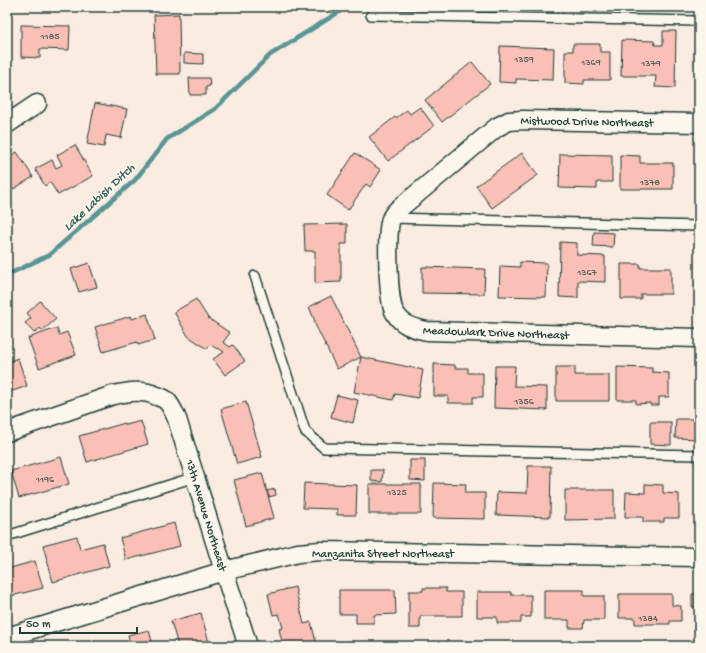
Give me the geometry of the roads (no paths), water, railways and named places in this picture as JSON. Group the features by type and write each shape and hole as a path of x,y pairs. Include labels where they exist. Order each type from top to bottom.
{"street":[{"path":"7,124 37,104"},
{"name":"Mistwood Drive Northeast","path":"391,218 396,210 497,127 509,121 699,123"},
{"name":"Meadowlark Drive Northeast","path":"391,218 388,229 390,299 393,310 400,320 411,328 427,331 699,338"},
{"name":"13th Avenue Northeast","path":"7,432 113,395 141,391 153,394 165,400 171,407 177,419 248,646"},
{"name":"Manzanita Street Northeast","path":"7,636 224,571 298,553 320,551 699,557"}],"lane":[{"path":"371,15 699,21"},
{"path":"391,218 699,226"},
{"path":"255,276 305,431 324,448 699,455"},
{"path":"7,536 195,477"}],"waterway":[{"name":"Lake Labish Ditch","path":"7,275 49,255 135,180 167,139 215,109 270,55 347,7"}]}
